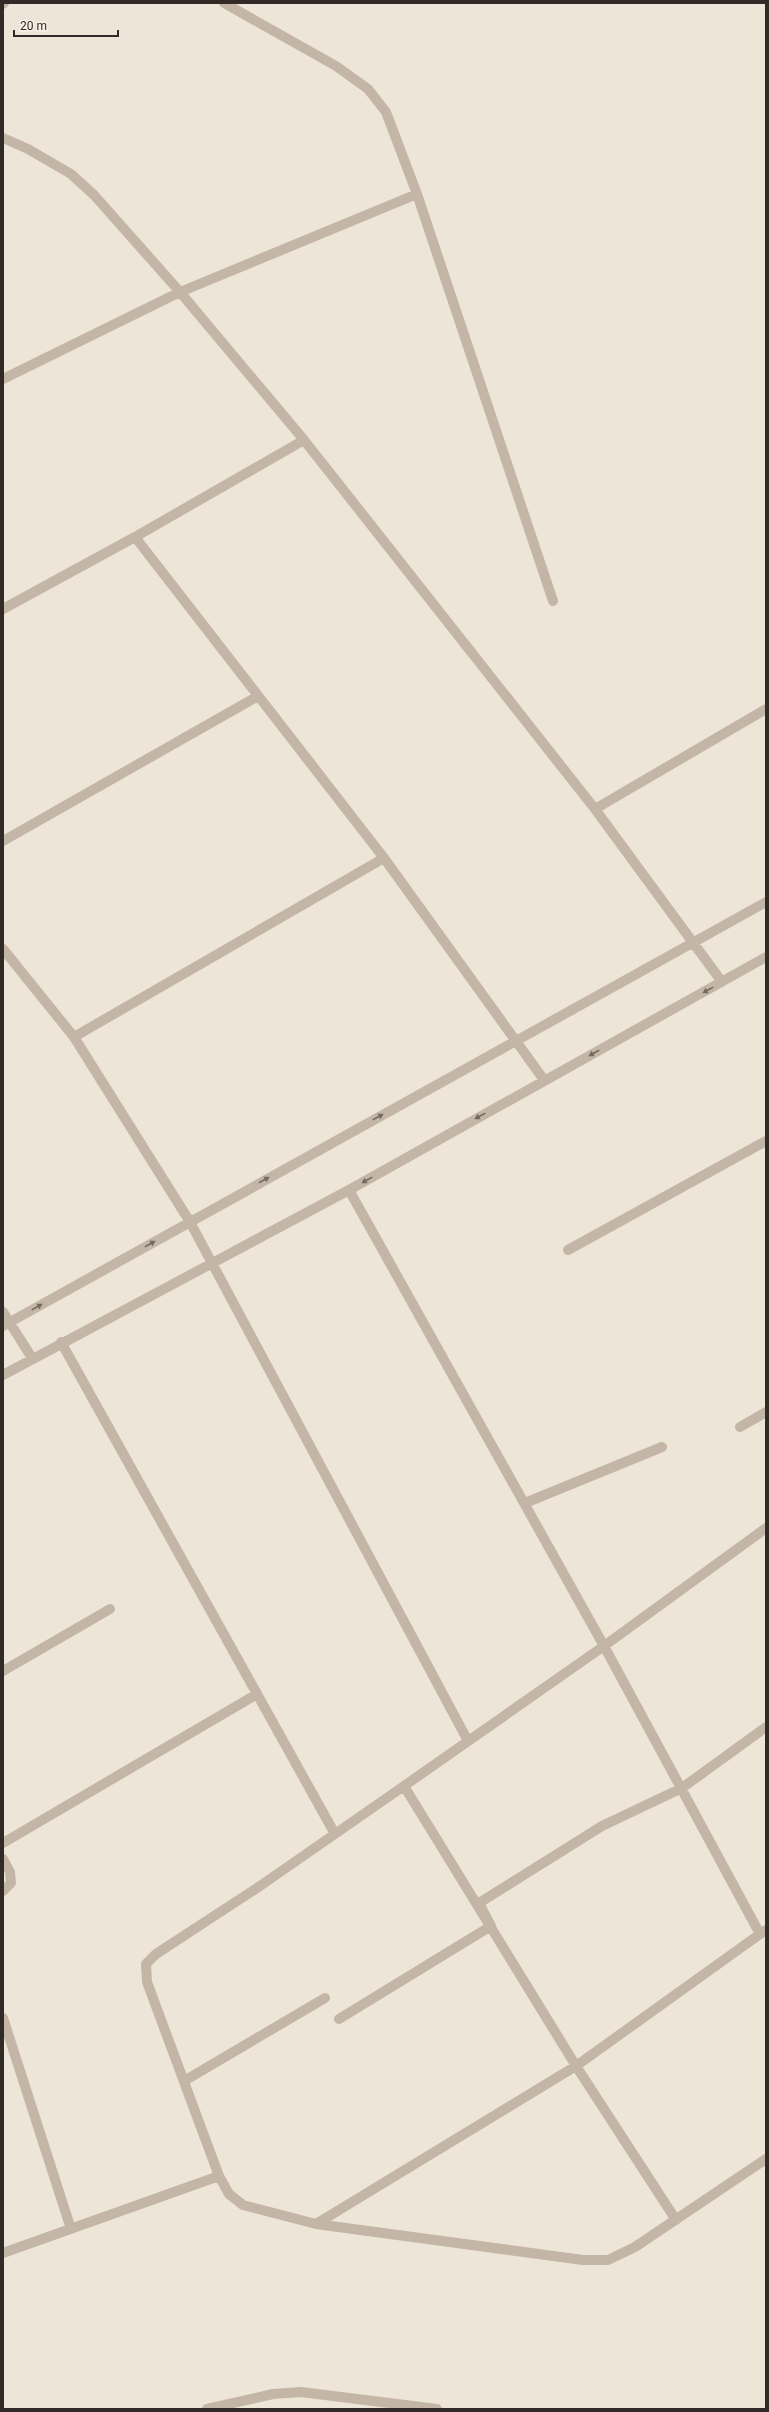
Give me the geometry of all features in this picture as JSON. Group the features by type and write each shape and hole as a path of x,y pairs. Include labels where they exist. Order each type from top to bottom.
{"street":[{"path":"224,3 336,66 368,89 386,112 417,194 553,601"},
{"path":"3,138 28,149 71,174 94,195 180,292 304,440 595,809 722,982"},
{"path":"3,379 180,292 417,194"},
{"path":"3,609 135,537 304,440"},
{"path":"135,537 384,858 544,1080"},
{"path":"3,841 258,696"},
{"path":"595,809 766,710"},
{"path":"74,1037 384,858"},
{"path":"6,1324 766,902"},
{"path":"3,949 74,1037 190,1222 468,1741"},
{"path":"3,1375 61,1342 349,1190 766,957"},
{"path":"568,1250 766,1141"},
{"path":"316,2224 576,2066 763,1932 349,1190"},
{"path":"3,1312 6,1324 32,1358"},
{"path":"61,1342 335,1834"},
{"path":"740,1427 766,1412"},
{"path":"525,1503 662,1447"},
{"path":"766,1528 604,1646 335,1834 156,1954 146,1964 147,1982 219,2176 229,2194 243,2205 316,2224 583,2260 608,2260 635,2247 766,2159"},
{"path":"3,1671 110,1609"},
{"path":"3,1843 257,1694"},
{"path":"490,1926 480,1903 602,1826 682,1788 766,1727"},
{"path":"404,1786 576,2066 676,2220"},
{"path":"3,1859 10,1872 11,1883 3,1891"},
{"path":"339,2019 490,1926"},
{"path":"184,2081 325,1998"},
{"path":"3,2018 71,2229"},
{"path":"3,2253 219,2176"},
{"path":"208,2409 273,2394 301,2392 437,2409"}]}
